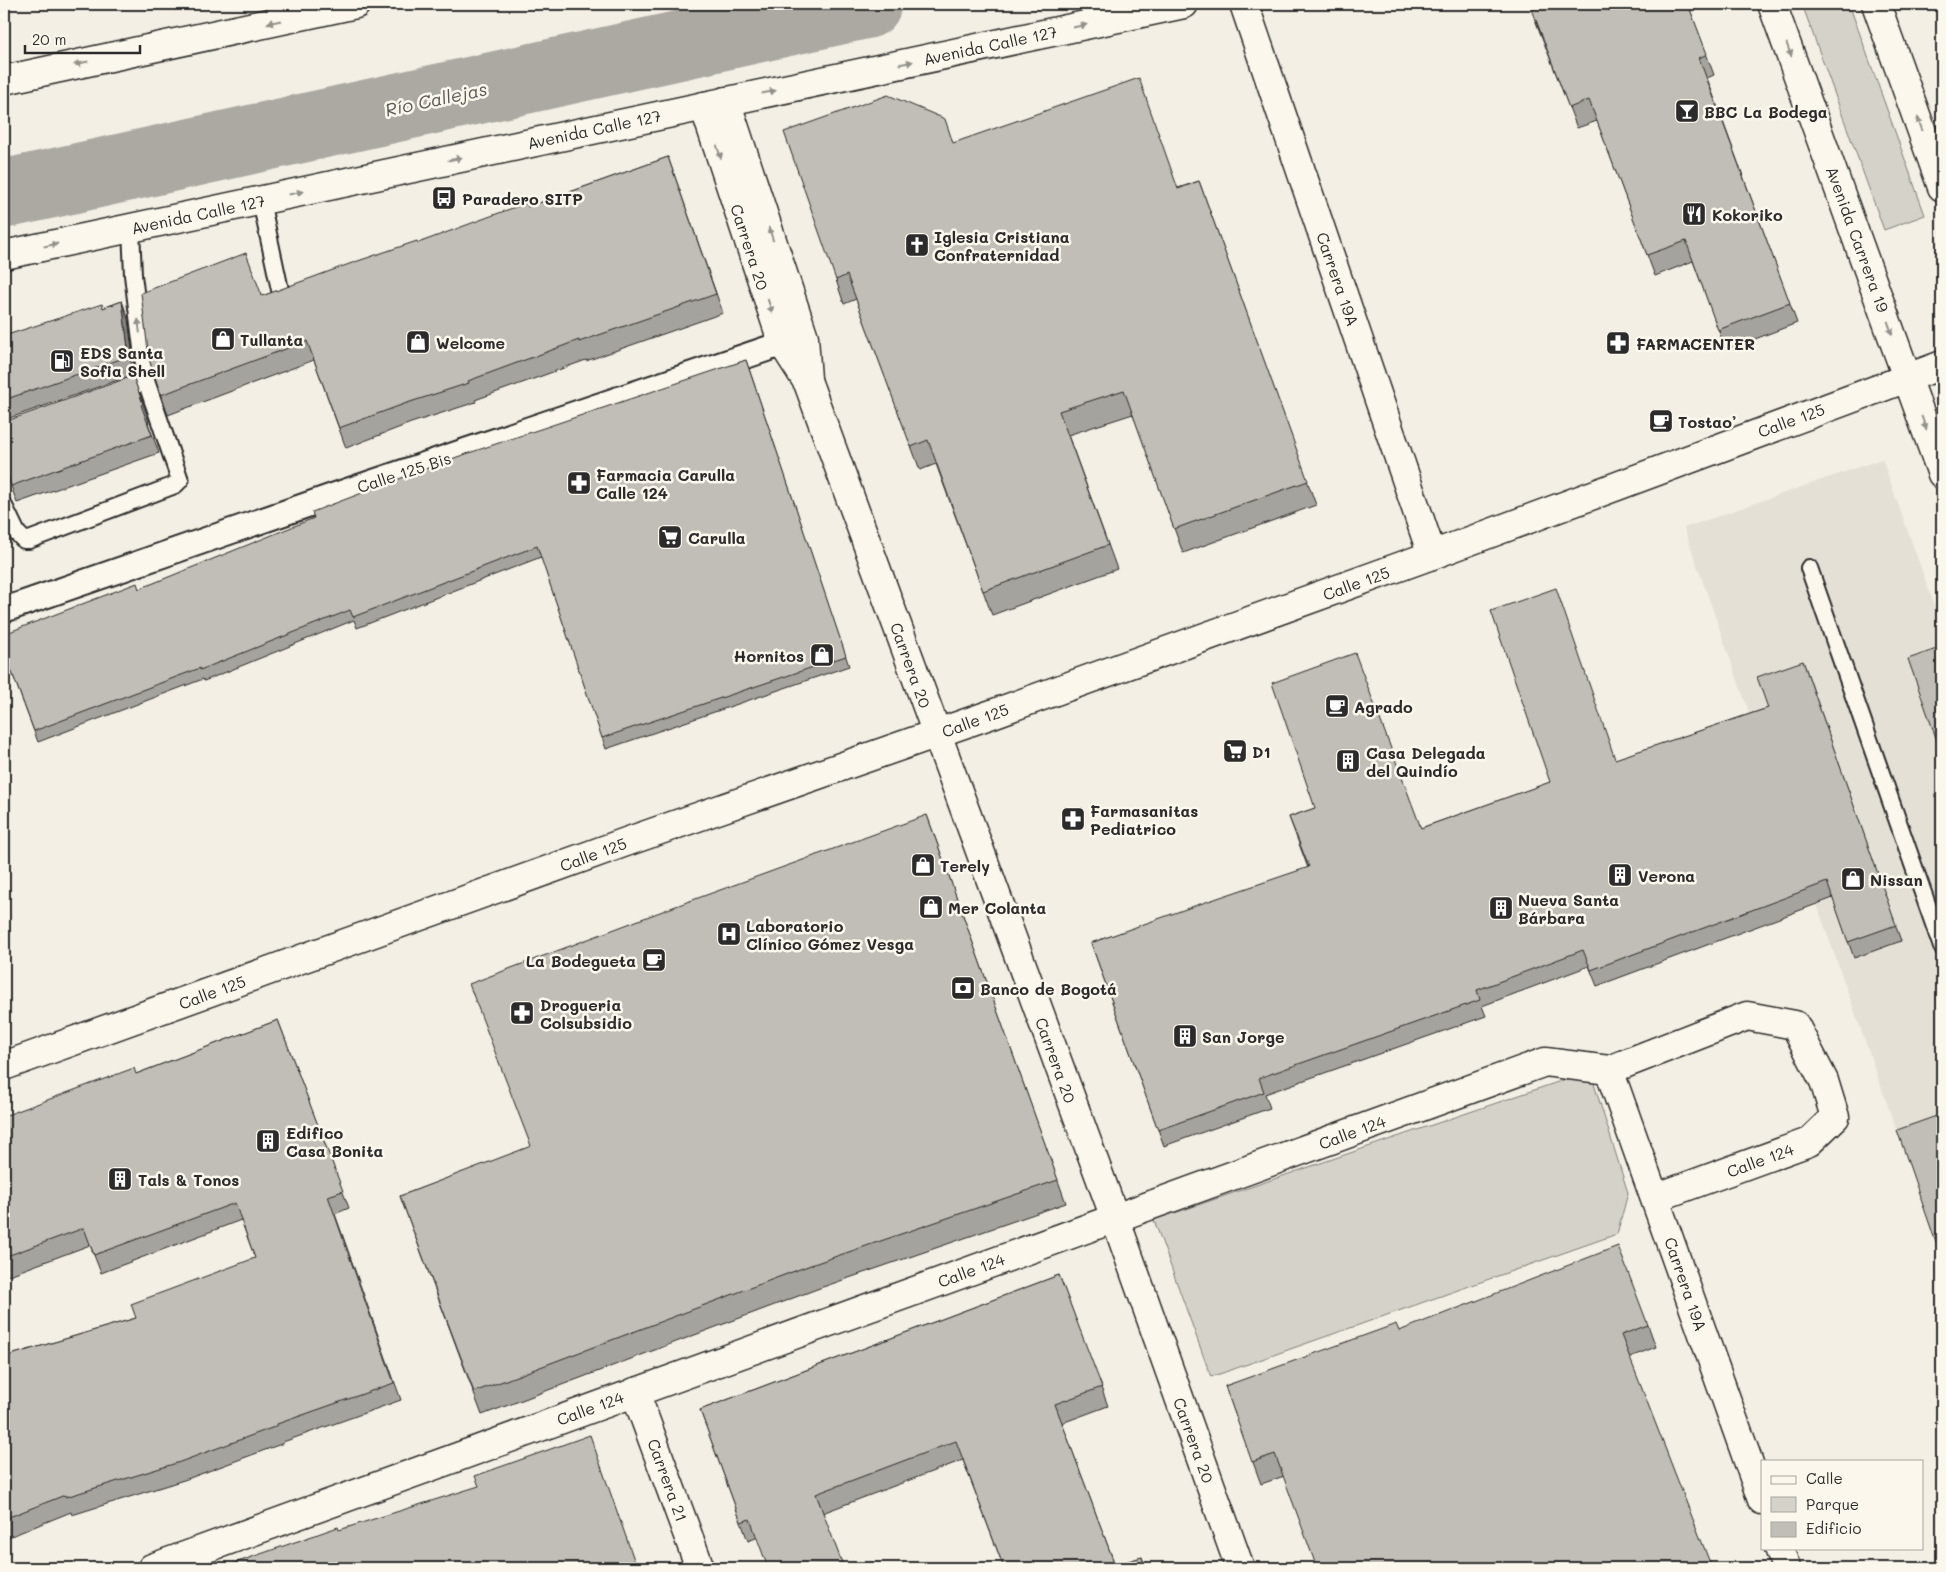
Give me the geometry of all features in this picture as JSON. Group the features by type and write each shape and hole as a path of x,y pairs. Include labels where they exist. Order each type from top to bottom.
{"street":[{"path":"4,80 356,4"},
{"name":"Avenida Calle 127","path":"4,255 1184,4"},
{"name":"Carrera 19A","path":"1244,4 1432,555"},
{"name":"Avenida Carrera 19","path":"1772,4 1942,474"},
{"path":"1876,4 1942,187"},
{"name":"Carrera 20","path":"715,103 808,383 1115,1218 1240,1568"},
{"name":"Calle 125 Bis","path":"4,610 347,491 793,340"},
{"name":"Calle 125","path":"4,1066 1432,555 1942,364"},
{"name":"Calle 124","path":"164,1566 635,1392 1544,1062 1608,1070 1747,1016 1795,1025 1824,1082 1835,1117 1809,1142 1655,1198"},
{"name":"Carrera 19A","path":"1608,1070 1761,1497"},
{"name":"Carrera 21","path":"635,1392 700,1568"},
{"path":"1780,1550 1786,1568"}],"lane":[{"path":"261,200 282,299"},
{"path":"4,506 17,533 24,540 29,540 175,484 180,480 146,382 133,275 131,228"},
{"path":"119,391 146,382"},
{"path":"1809,568 1942,947"}],"shaded area":[{"path":"1882,459 1942,627 1942,1259 1684,528"}],"green space":[{"path":"1802,4 1849,4 1925,215 1884,230"},
{"path":"1590,1071 1628,1193 1617,1234 1211,1377 1154,1220"}],"building":[{"path":"1530,4 1688,4 1707,54 1699,58 1790,303 1718,330 1686,241 1647,255 1589,100 1569,108"},
{"path":"1139,78 1178,189 1199,181 1308,481 1174,529 1124,390 1059,411 1108,545 983,591 928,440 911,447 847,275 836,280 784,132 888,95 945,119 953,143"},
{"path":"668,157 716,294 579,342 579,340 468,381 469,383 339,428 307,341 161,395 149,359 141,293 246,253 262,296 352,263 417,241 418,243 526,203 528,207"},
{"name":"EDS Santa Sofia Shell","path":"122,301 129,356 4,400 4,336 102,304 103,308"},
{"path":"746,360 846,656 602,738 537,546 353,617 350,610 200,670 200,668 34,731 4,651 4,634 137,583 139,589 314,518 312,512 457,457"},
{"path":"133,376 152,435 11,486 4,466 4,422"},
{"path":"1556,588 1615,759 1768,708 1757,677 1803,661 1896,925 1848,942 1827,882 1591,970 1583,950 1477,990 1480,1000 1259,1078 1264,1092 1158,1130 1091,943 1309,867 1289,817 1315,808 1272,683 1355,653 1421,828 1550,782 1491,611"},
{"path":"1942,647 1942,752 1941,752 1908,659"},
{"path":"927,815 1058,1180 808,1266 474,1392 400,1196 531,1146 469,984 676,906"},
{"path":"278,1020 343,1191 328,1196 394,1383 277,1424 277,1426 180,1462 66,1497 65,1495 4,1519 4,1357 136,1318 131,1304 255,1258 235,1203 94,1255 84,1228 4,1257 4,1116 134,1068 136,1074"},
{"path":"1942,1114 1942,1260 1897,1130"},
{"path":"1618,1246 1648,1325 1621,1335 1712,1568 1317,1568 1275,1454 1252,1462 1225,1386 1396,1324 1399,1331"},
{"path":"1059,1275 1102,1387 1055,1404 1115,1565 1142,1557 1145,1568 1004,1568 956,1441 816,1494 844,1568 768,1568 750,1519 741,1522 700,1410"},
{"path":"590,1435 637,1568 233,1568 232,1564 338,1527 339,1530 479,1486 475,1476"}],"waterway":[{"name":"Río Callejas","path":"4,194 867,4"}],"place":[{"name":"BBC La Bodega","path":"1687,111"},
{"name":"Paradero SITP","path":"444,198"},
{"name":"Kokoriko","path":"1694,214"},
{"name":"Iglesia Cristiana Confraternidad","path":"917,245"},
{"name":"Tullanta","path":"223,339"},
{"name":"Welcome","path":"418,342"},
{"name":"FARMACENTER","path":"1618,343"},
{"name":"EDS Santa Sofia Shell","path":"62,361"},
{"name":"Tostao’","path":"1661,421"},
{"name":"Farmacia Carulla Calle 124","path":"579,483"},
{"name":"Carulla","path":"670,537"},
{"name":"Hornitos","path":"822,655"},
{"name":"Agrado","path":"1337,706"},
{"name":"D1","path":"1235,751"},
{"name":"Casa Delegada del Quindío","path":"1348,761"},
{"name":"Farmasanitas Pediatrico","path":"1073,819"},
{"name":"Terely","path":"923,865"},
{"name":"Verona","path":"1620,875"},
{"name":"Nissan","path":"1853,879"},
{"name":"Mer Colanta","path":"931,907"},
{"name":"Nueva Santa Bárbara","path":"1501,908"},
{"name":"Laboratorio Clínico Gómez Vesga","path":"729,934"},
{"name":"La Bodegueta","path":"654,960"},
{"name":"Banco de Bogotá","path":"963,988"},
{"name":"Drogueria Colsubsidio","path":"522,1013"},
{"name":"San Jorge","path":"1185,1036"},
{"name":"Edifico Casa Bonita","path":"268,1141"},
{"name":"Tals & Tonos","path":"120,1179"}]}
